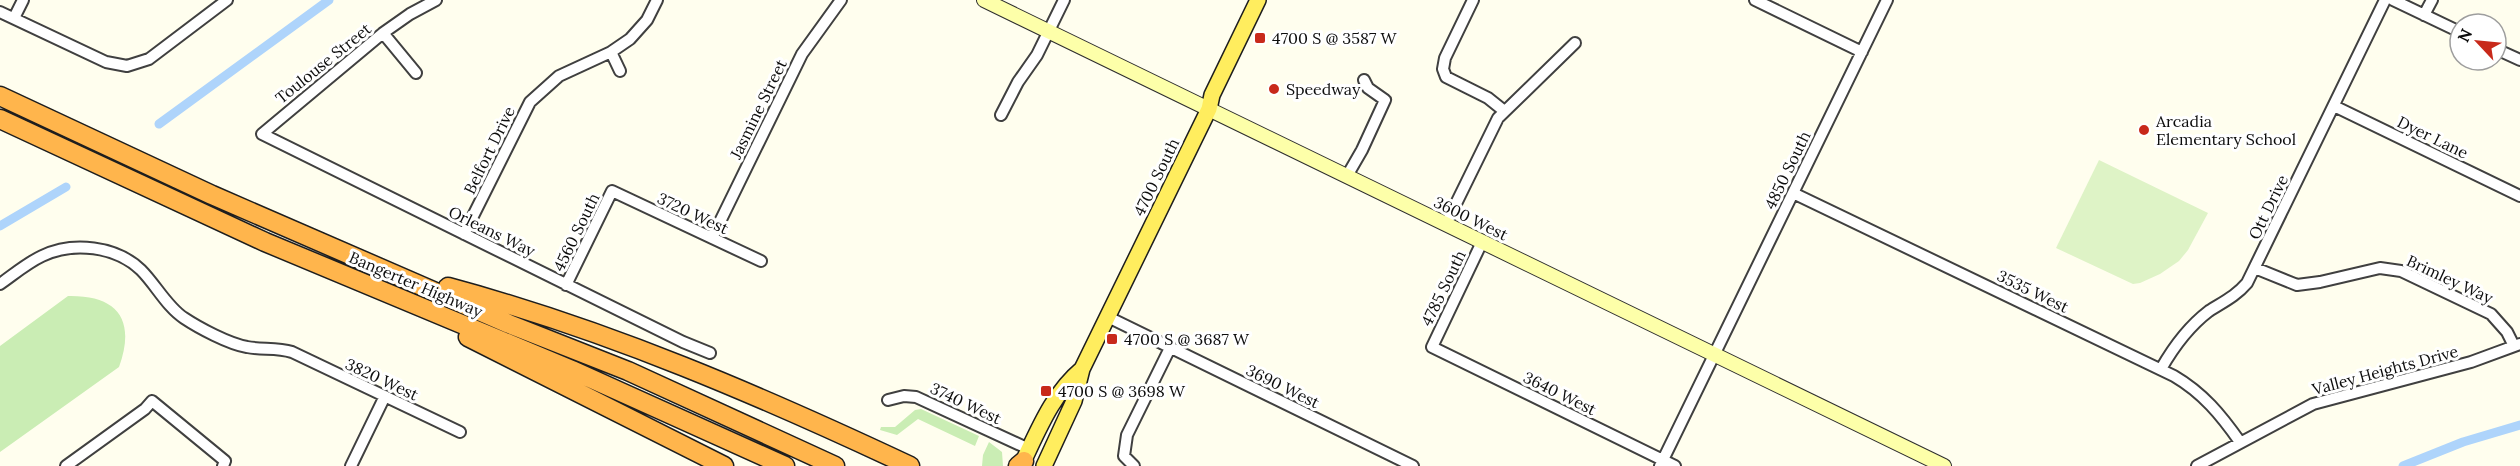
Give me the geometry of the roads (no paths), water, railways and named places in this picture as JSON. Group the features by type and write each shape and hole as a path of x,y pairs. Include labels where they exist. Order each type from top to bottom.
{"highway":[{"name":"Bangerter Highway","path":"0,96 212,195 508,324 628,371 835,466"},
{"name":"Bangerter Highway","path":"0,119 186,207 393,297 572,369 785,466"},
{"path":"391,273 490,299 659,357 774,404 910,466"},
{"path":"393,297 517,363 724,466"}],"main road":[{"name":"4700 South","path":"1044,466 1074,400 1082,369 1209,109 1212,95 1258,0"},
{"name":"4700 South","path":"1023,461 1055,399 1067,382 1082,369"}],"street":[{"path":"14,18 23,0"},
{"path":"207,0 214,10"},
{"path":"0,12 111,64 132,65 149,59 227,0"},
{"name":"Toulouse Street","path":"262,134 383,33 410,14 436,0"},
{"name":"Belfort Drive","path":"464,234 531,102 559,76 611,52 637,33 647,20 657,0"},
{"name":"Jasmine Street","path":"712,238 802,54 841,0"},
{"name":"3600 West","path":"984,0 1944,466"},
{"path":"1001,115 1018,82 1035,60 1064,0"},
{"path":"1473,0 1445,58 1443,69 1446,77 1488,98 1503,110"},
{"path":"1755,0 1862,52"},
{"name":"4850 South","path":"1662,463 1887,0"},
{"name":"Ott Drive","path":"2161,369 2184,333 2210,311 2240,292 2255,268 2385,0"},
{"path":"2393,0 2448,26"},
{"path":"2424,15 2432,0"},
{"path":"383,33 416,73"},
{"path":"1446,224 1503,110 1575,43"},
{"path":"611,52 620,71"},
{"path":"1347,176 1385,100 1368,88 1364,80"},
{"name":"Dyer Lane","path":"2334,106 2520,196"},
{"name":"Orleans Way","path":"262,134 683,342 710,353"},
{"name":"3720 West","path":"612,191 761,261"},
{"name":"4560 South","path":"567,285 612,191"},
{"name":"3535 West","path":"1793,192 2188,384 2205,398 2240,442"},
{"name":"4785 South","path":"1432,346 1482,242"},
{"name":"3820 West","path":"0,284 49,254 71,248 104,250 140,268 178,314 185,319 242,346 292,352 460,432"},
{"name":"Brimley Way","path":"2255,268 2297,285 2320,282 2373,269 2401,271 2491,314 2517,345"},
{"name":"3690 West","path":"1108,317 1413,466"},
{"name":"Valley Heights Drive","path":"2197,466 2313,404 2471,362 2517,345"},
{"name":"3640 West","path":"1432,346 1662,463 1675,466"},
{"path":"1134,466 1124,456 1127,435 1170,348"},
{"path":"351,466 385,396"},
{"name":"3740 West","path":"888,400 904,396 916,397 1023,461"},
{"path":"66,466 145,409 152,401 224,464"}],"waterway":[{"path":"159,124 329,0"},
{"path":"0,226 66,187"},
{"path":"2403,466 2463,442 2520,425"}],"place":[{"name":"4700 S @ 3587 W","path":"1260,38"},
{"name":"Speedway","path":"1274,89"},
{"name":"Arcadia Elementary School","path":"2144,130"},
{"name":"4700 S @ 3687 W","path":"1112,339"},
{"name":"4700 S @ 3698 W","path":"1046,391"}]}
